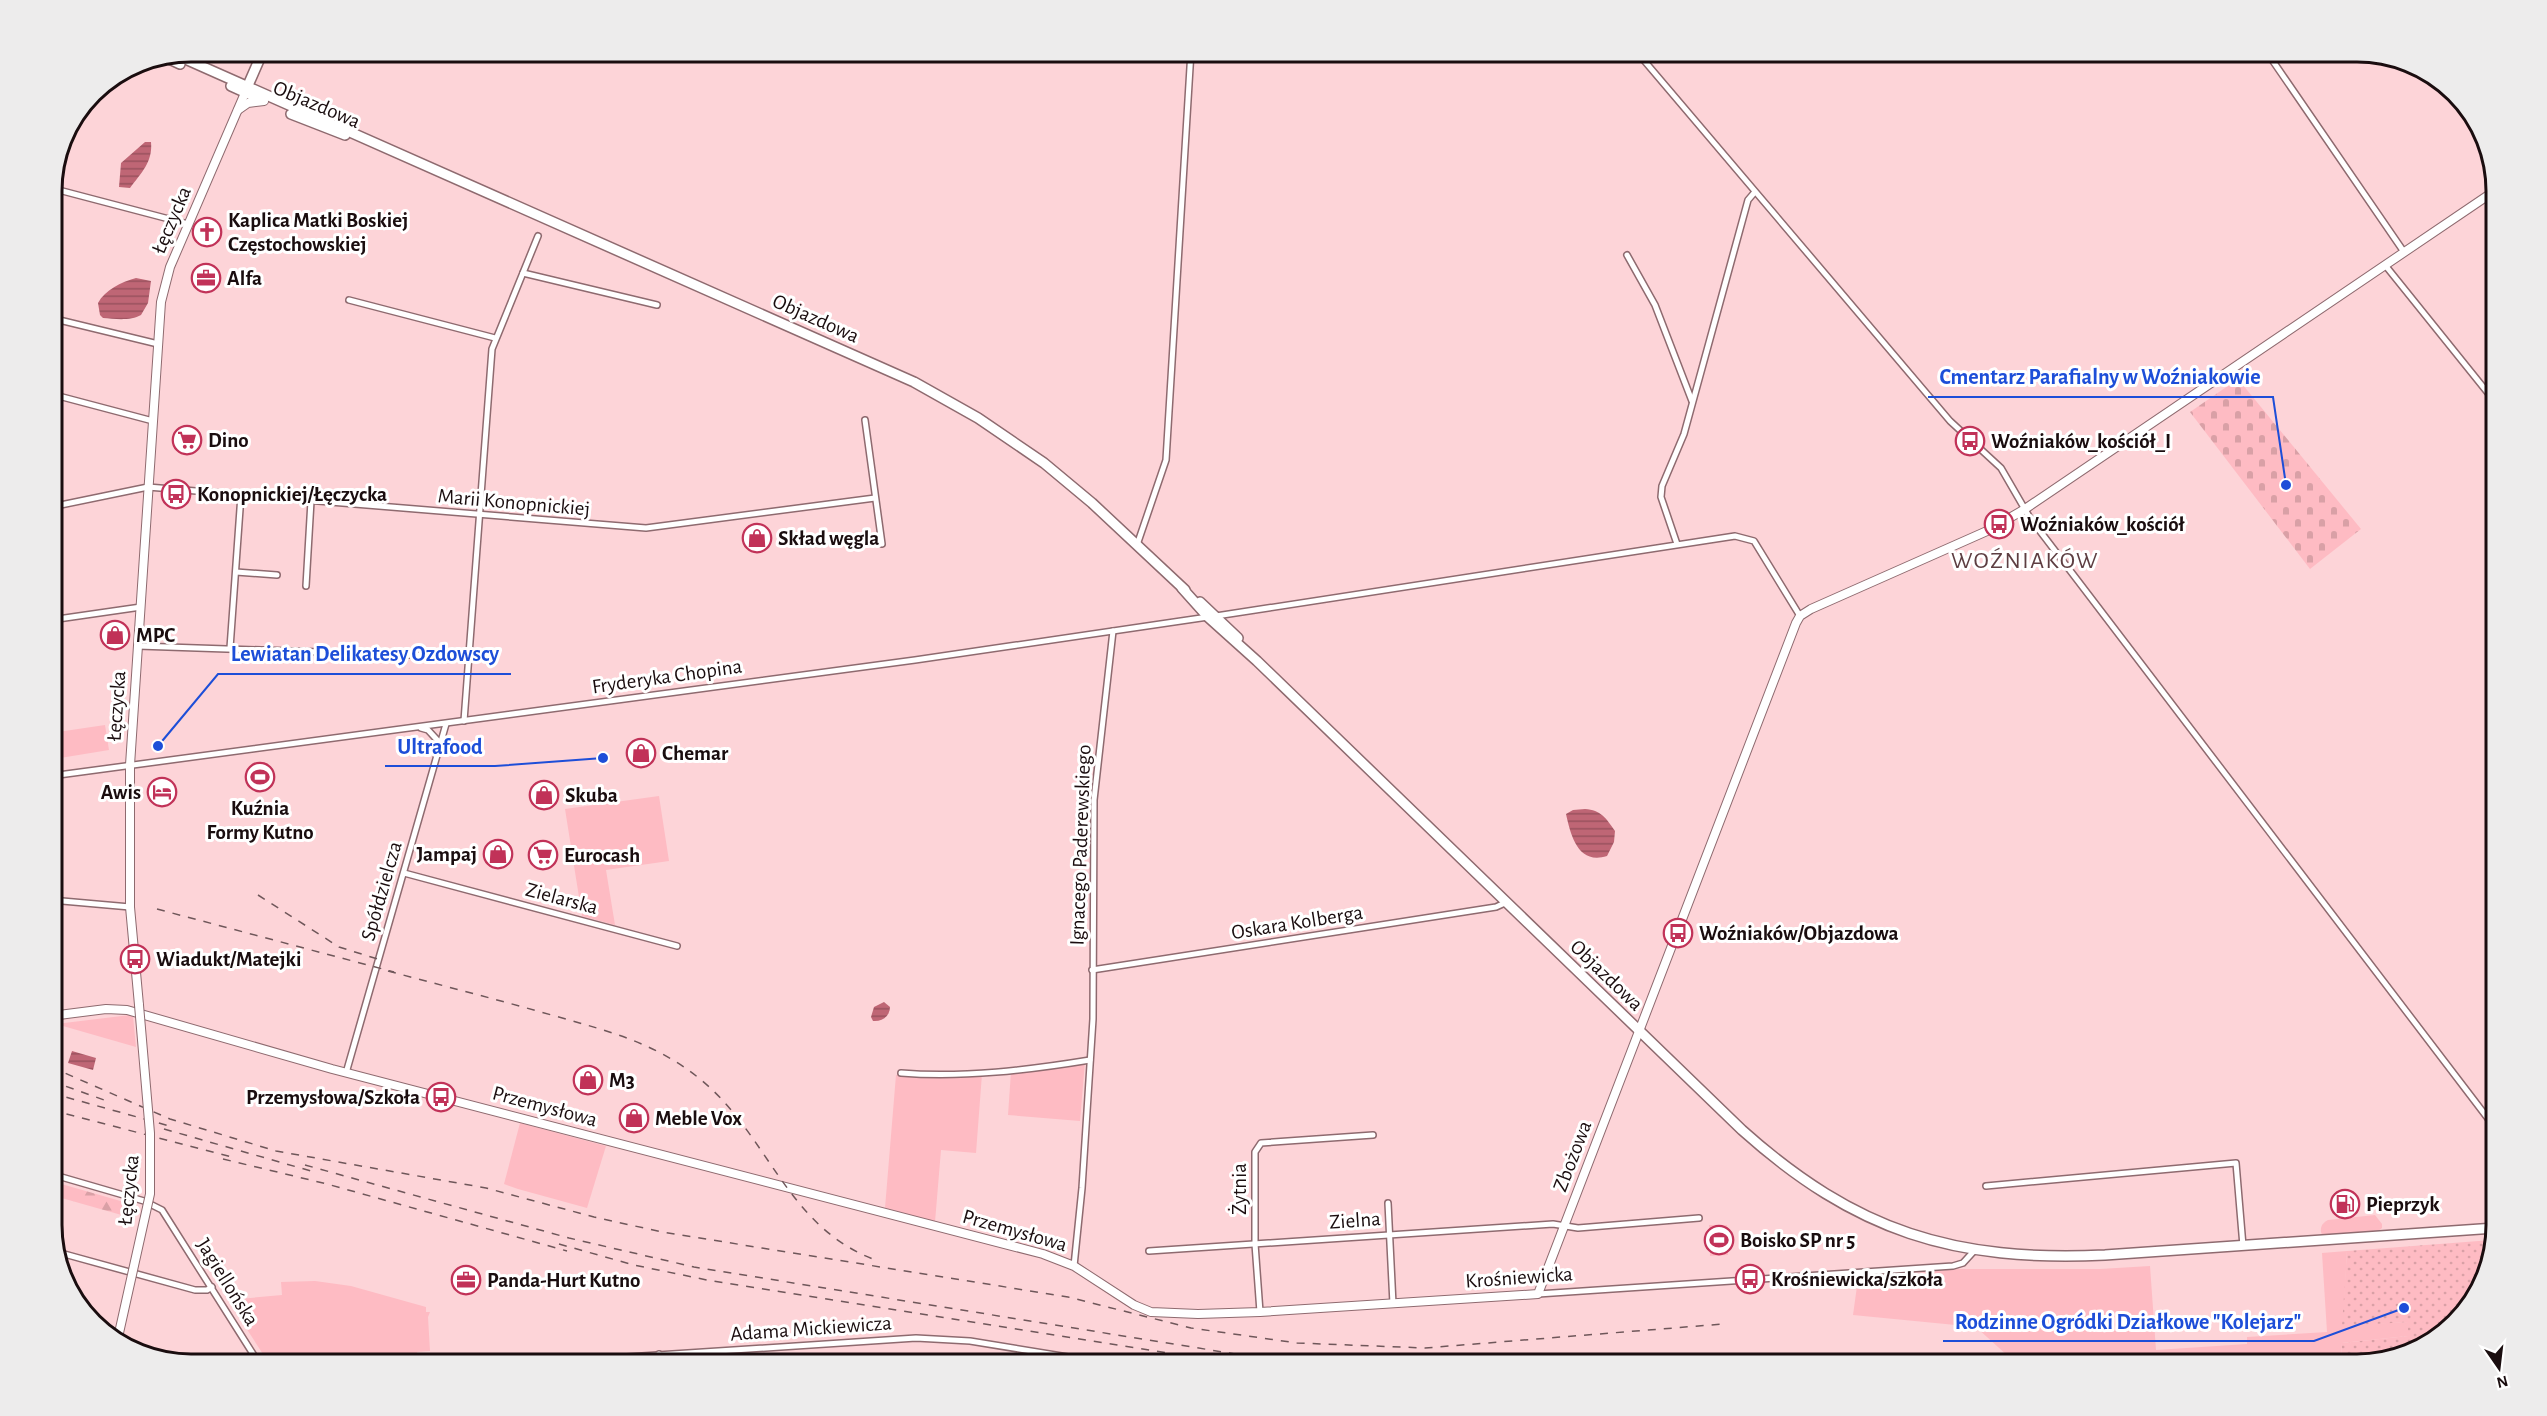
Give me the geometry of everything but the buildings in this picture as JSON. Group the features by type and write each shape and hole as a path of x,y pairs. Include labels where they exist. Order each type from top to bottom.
{"main road":[{"name":"Objazdowa","path":"179,62 341,127 392,152 914,382 957,405 1018,444 1068,482 1137,544 1639,1032 1778,1162 1834,1200 1920,1238 1974,1251 2019,1256 2068,1257 2486,1229"},
{"name":"Objazdowa","path":"190,62 264,101 317,125 392,152"},
{"path":"246,90 258,62"}],"street":[{"path":"1137,544 1166,460 1190,62"},
{"path":"1645,62 1950,420 2001,468 2025,508 2486,1116"},
{"path":"2274,62 2404,252"},
{"name":"Łęczycka","path":"119,1333 150,1194 150,1133 130,907 130,765 162,292 170,267 246,90"},
{"path":"236,111 248,103 264,101"},
{"path":"62,191 188,224"},
{"path":"1677,544 1661,497 1662,486 1684,434 1748,200 1754,192"},
{"path":"1800,616 1811,609 1987,531 2025,508 2485,197"},
{"path":"464,721 492,349 538,236"},
{"path":"1628,255 1655,305 1693,402"},
{"path":"2385,265 2485,390"},
{"path":"522,273 657,306"},
{"path":"349,300 495,338"},
{"path":"62,321 158,344"},
{"path":"62,397 153,421"},
{"path":"865,420 882,544"},
{"name":"Marii Konopnickiej","path":"62,505 148,487 646,528 875,498"},
{"path":"231,648 241,495"},
{"path":"306,586 311,501"},
{"name":"Fryderyka Chopina","path":"62,774 1113,632 1735,536 1754,541 1800,616"},
{"path":"236,572 277,575"},
{"path":"62,618 141,607"},
{"name":"Zbożowa","path":"1538,1294 1800,616"},
{"name":"Ignacego Paderewskiego","path":"1074,1266 1090,1060 1094,800 1113,632"},
{"path":"138,646 470,657"},
{"name":"Spółdzielcza","path":"346,1073 446,724"},
{"path":"419,727 428,730 440,743"},
{"name":"Zielarska","path":"404,873 677,946"},
{"path":"62,901 130,907"},
{"name":"Oskara Kolberga","path":"1092,970 1496,907 1507,903"},
{"name":"Przemysłowa","path":"62,1015 116,1008 146,1015 346,1073 1043,1254 1074,1266"},
{"path":"901,1073 939,1074 1013,1070 1090,1060"},
{"name":"Żytnia","path":"1260,1312 1255,1244 1255,1152 1258,1146 1262,1143 1373,1135"},
{"path":"1986,1186 2236,1163 2243,1245"},
{"name":"Jagiellońska","path":"62,1177 156,1205 167,1216 253,1354"},
{"path":"1388,1203 1393,1304"},
{"name":"Zielna","path":"1149,1251 1553,1224 1578,1228 1699,1218"},
{"name":"Krośniewicka","path":"1074,1266 1145,1310 1198,1314 1393,1304 1953,1266 1963,1263 1974,1251"},
{"path":"65,1254 195,1290 207,1290 212,1287"},
{"name":"Adama Mickiewicza","path":"659,1354 841,1341 938,1338 1050,1354"}],"green space":[{"path":"2238,379 2361,529 2310,569 2190,412"},
{"path":"105,725 109,750 62,758 62,731"},
{"path":"659,796 669,861 606,870 615,925 582,916 565,809"},
{"path":"130,1015 133,1016 136,1047 62,1026 62,1023"},
{"path":"1085,1062 1080,1121 1008,1115 1011,1072"},
{"path":"982,1074 976,1153 941,1150 935,1222 885,1208 896,1075 927,1077"},
{"path":"520,1123 606,1146 587,1208 504,1184"},
{"path":"62,1184 124,1202 125,1216 62,1198"},
{"path":"2375,1215 2382,1224 2382,1228 2378,1231 2322,1235 2322,1226 2328,1220"},
{"name":"Boisko SP nr 5","path":"1709,1225 1727,1225 1728,1255 1710,1256"},
{"path":"2484,1241 2476,1275 2459,1304 2448,1317 2435,1328 2406,1345 2373,1353 2342,1354 2342,1343 2408,1336 2408,1322 2342,1326 2347,1251"},
{"path":"2347,1251 2343,1325 2408,1322 2408,1336 2342,1343 2342,1354 2006,1354 1976,1327 1853,1315 1858,1279 1957,1269 2100,1269 2150,1266 2156,1350 2247,1344 2247,1337 2327,1332 2322,1253"},
{"path":"315,1281 351,1286 426,1307 426,1312 430,1312 428,1317 430,1351 417,1352 417,1354 263,1354 228,1300 282,1295 281,1282"}],"shaded area":[{"path":"145,142 151,142 151,149 145,167 130,188 119,187 121,163"},
{"path":"136,278 151,281 148,303 141,315 128,319 103,318 100,315 98,303 101,298 114,287"},
{"path":"1585,809 1603,816 1615,831 1614,842 1607,856 1597,858 1589,856 1577,847 1566,814 1573,810"},
{"path":"884,1002 890,1007 889,1013 882,1019 873,1021 871,1017 874,1007"},
{"path":"72,1051 96,1058 93,1070 68,1063"}],"railway":[{"path":"258,895 339,947 384,961"},
{"path":"157,909 394,972"},
{"path":"388,971 594,1027 649,1047 666,1056 700,1079 724,1102 800,1204 821,1227 847,1246 878,1261"},
{"path":"62,1072 170,1119 276,1151 486,1188 594,1217 662,1232 1068,1297 1191,1328 1297,1343 1425,1348 1723,1324"},
{"path":"62,1085 107,1101"},
{"path":"62,1096 173,1127"},
{"path":"62,1113 232,1157"},
{"path":"164,1129 311,1171"},
{"path":"223,1159 327,1184 567,1251"},
{"path":"305,1165 569,1238 694,1267 1236,1354"},
{"path":"559,1244 634,1265 707,1280 1175,1354"}],"place":[{"name":"Kaplica Matki Boskiej Częstochowskiej","path":"207,232"},
{"name":"Alfa","path":"206,278"},
{"name":"Dino","path":"187,440"},
{"name":"Woźniaków_kościół_I","path":"1970,441"},
{"name":"Cmentarz Parafialny w Woźniakowie","path":"2286,485"},
{"name":"Konopnickiej/Łęczycka","path":"176,494"},
{"name":"Woźniaków_kościół","path":"1999,524"},
{"name":"Skład węgla","path":"757,538"},
{"name":"MPC","path":"115,635"},
{"name":"Lewiatan Delikatesy Ozdowscy","path":"158,746"},
{"name":"Chemar","path":"641,753"},
{"name":"Ultrafood","path":"603,758"},
{"name":"Kuźnia Formy Kutno","path":"260,777"},
{"name":"Awis","path":"162,792"},
{"name":"Skuba","path":"544,795"},
{"name":"Jampaj","path":"498,854"},
{"name":"Eurocash","path":"543,855"},
{"name":"Woźniaków/Objazdowa","path":"1678,933"},
{"name":"Wiadukt/Matejki","path":"135,959"},
{"name":"M3","path":"588,1080"},
{"name":"Przemysłowa/Szkoła","path":"441,1097"},
{"name":"Meble Vox","path":"634,1118"},
{"name":"Pieprzyk","path":"2345,1204"},
{"name":"Boisko SP nr 5","path":"1719,1240"},
{"name":"Krośniewicka/szkoła","path":"1750,1279"},
{"name":"Panda-Hurt Kutno","path":"466,1280"},
{"name":"Rodzinne Ogródki Działkowe \"Kolejarz\"","path":"2404,1308"}],"district":[{"name":"WOŹNIAKÓW","path":"2025,560"}]}
